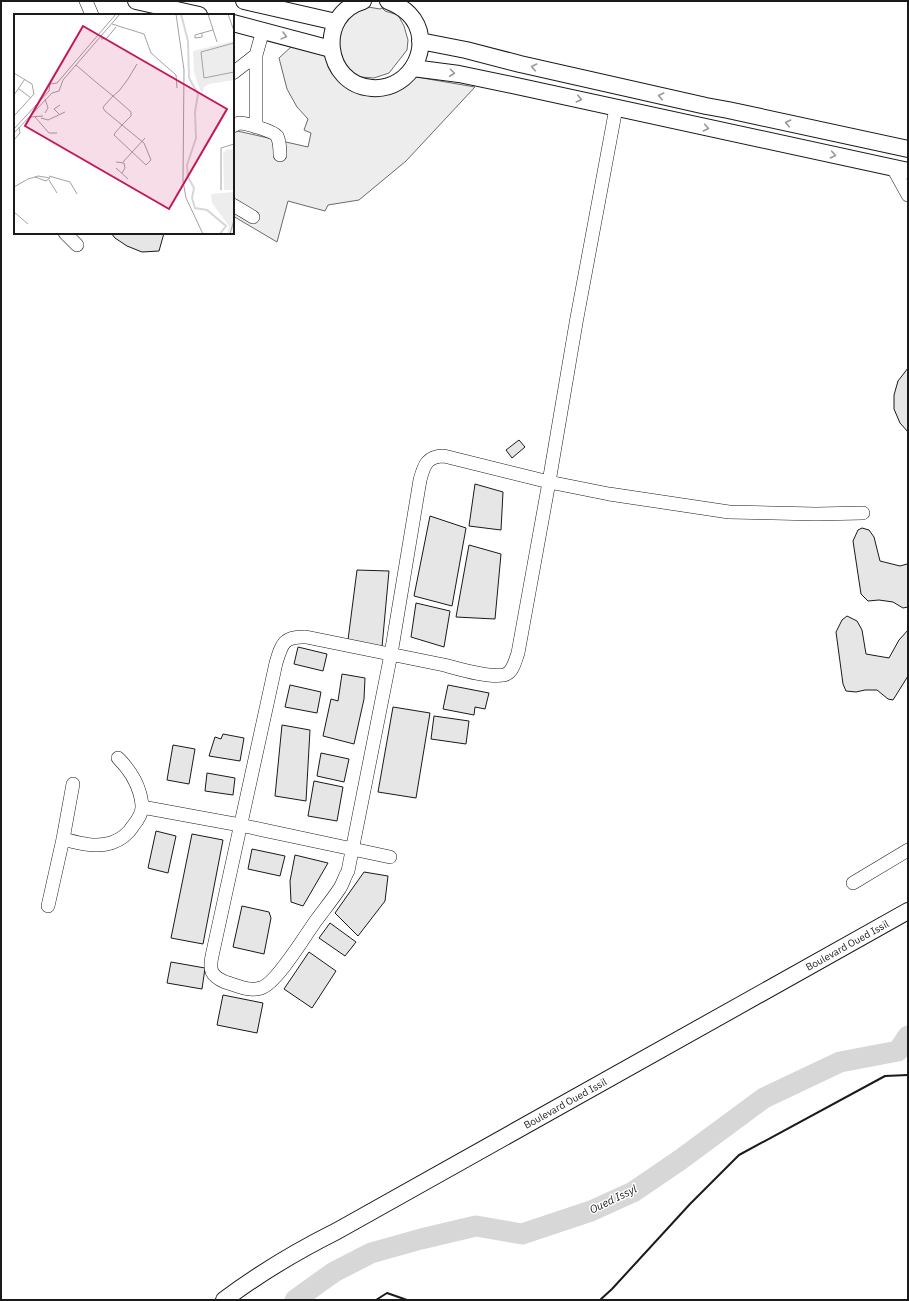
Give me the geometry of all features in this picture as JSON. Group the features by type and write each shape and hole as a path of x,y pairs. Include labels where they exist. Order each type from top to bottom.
{"main road":[{"path":"136,1 194,14"},
{"path":"244,1 336,22"},
{"path":"363,1 344,11 336,22 331,35 331,49 334,61 344,76 360,86 371,88 384,88 395,84 405,77 413,68 419,55 420,41 417,27 410,14 398,5 388,1"},
{"path":"234,23 331,49"},
{"path":"420,41 466,50 690,103 908,149"},
{"path":"413,68 459,74 512,85 901,170"},
{"name":"Boulevard Oued Issil","path":"224,1300 247,1283 301,1249 337,1231 908,911"}],"street":[{"path":"86,1 92,14"},
{"path":"256,127 256,55 263,30"},
{"path":"234,72 256,55"},
{"path":"616,108 576,322 549,482 518,653 511,671 505,675 485,674 391,654 306,637 295,636 288,639 280,650 276,663 210,965 212,972 217,978 240,987 253,989 268,985 341,887 348,871 391,654 420,480 427,462 436,456 444,456 549,482 609,494 729,512 816,514 863,513"},
{"path":"234,126 239,123 274,133 280,143 280,154"},
{"path":"901,170 908,195"},
{"path":"234,206 253,217"},
{"path":"66,234 77,245"},
{"path":"63,839 90,845 111,843 130,831 138,819 142,807 134,777 118,758"},
{"path":"48,906 63,839 73,784"},
{"path":"142,807 240,825 390,857"},
{"path":"853,883 908,850"}],"shaded area":[{"path":"362,6 382,8 385,11 398,15 404,26 408,40 407,50 389,73 374,78 360,77 345,67 337,50 337,31"},
{"path":"292,46 330,53 342,73 379,83 399,74 475,87 406,161 359,200 328,205 325,211 288,201 277,242 234,217 234,130 308,147 311,133 304,130 308,119 297,107 287,89 279,58"}],"building":[{"path":"112,234 164,234 159,251 142,252 127,246"},
{"path":"908,368 908,432 900,423 894,409 894,395 898,381"},
{"path":"519,440 525,447 512,458 506,450"},
{"path":"475,484 503,492 501,530 469,526"},
{"path":"430,516 466,528 452,606 414,596"},
{"path":"862,528 869,530 874,537 880,561 900,566 908,563 908,607 903,608 893,602 879,600 868,601 861,594 853,541 858,530"},
{"path":"469,545 501,554 495,619 456,617"},
{"path":"357,570 389,571 382,647 348,640"},
{"path":"416,603 450,611 444,647 411,637"},
{"path":"847,616 857,621 862,630 866,654 889,658 899,640 908,630 908,676 893,700 888,699 877,690 856,692 846,691 843,684 836,632 842,620"},
{"path":"298,647 327,654 323,671 294,664"},
{"path":"342,674 365,678 364,699 354,744 323,736 331,699 338,701"},
{"path":"290,685 321,692 317,713 285,707"},
{"path":"448,685 489,693 485,709 475,707 474,715 443,709"},
{"path":"393,707 430,713 416,798 378,792"},
{"path":"434,716 469,721 466,744 431,739"},
{"path":"282,725 310,730 306,801 275,796"},
{"path":"223,734 244,738 240,761 209,756 215,737 221,739"},
{"path":"173,745 195,749 189,784 167,780"},
{"path":"321,753 349,759 344,782 317,776"},
{"path":"207,773 235,778 233,795 205,791"},
{"path":"314,781 343,787 337,821 308,816"},
{"path":"156,831 176,836 168,873 148,868"},
{"path":"192,834 223,840 203,944 171,938"},
{"path":"252,849 285,856 280,876 248,869"},
{"path":"295,855 328,863 303,906 291,902 290,881"},
{"path":"364,872 388,876 385,901 358,936 335,913"},
{"path":"242,906 269,912 271,918 264,954 233,947"},
{"path":"330,923 356,942 345,956 319,938"},
{"path":"309,952 336,971 312,1008 284,989"},
{"path":"171,962 205,968 202,989 167,983"},
{"path":"223,995 263,1003 257,1033 217,1025"}],"waterway":[{"name":"Oued Issyl","path":"295,1300 334,1272 371,1253 476,1226 522,1234 591,1211 633,1192 680,1160 764,1098 840,1062 898,1051 908,1036"}],"wall":[{"path":"600,1300 612,1289 690,1204 739,1155 885,1076 908,1075"},
{"path":"376,1300 387,1293 407,1300"}]}
